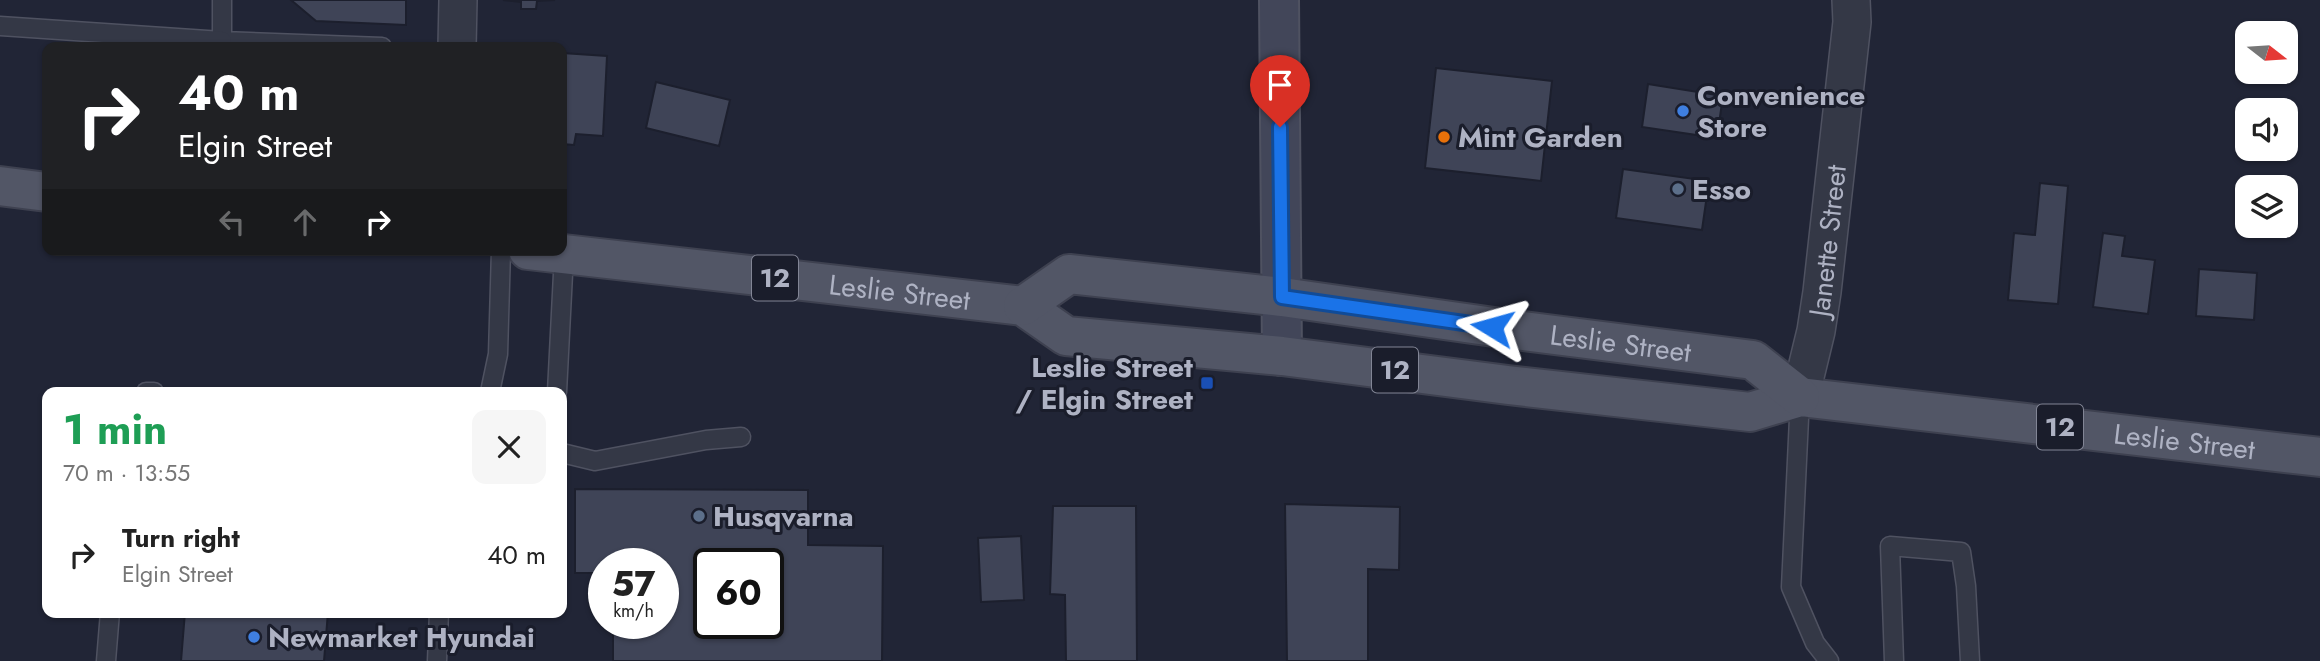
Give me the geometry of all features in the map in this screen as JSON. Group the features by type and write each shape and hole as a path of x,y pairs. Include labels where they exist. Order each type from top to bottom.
{"main road":[{"path":"0,186 42,191"},
{"name":"Leslie Street","path":"567,254 1023,306 1066,336 1282,356 1751,412 1800,397 2320,457"},
{"name":"Leslie Street","path":"1023,306 1069,274 1282,297 1753,360 1800,397"}],"street":[{"path":"457,42 458,0"},
{"path":"1279,0 1282,356"},
{"name":"Janette Street","path":"1800,397 1816,331 1822,292 1852,22 1852,0"}],"lane":[{"path":"222,0 222,41"},
{"path":"0,26 249,42"},
{"path":"491,387 498,354 501,256"},
{"path":"546,256 557,387"},
{"path":"1800,397 1791,587 1815,643 1829,661"},
{"path":"567,454 595,461 705,440 741,437"},
{"path":"1894,661 1890,546 1961,552 1966,586 1970,661"},
{"path":"106,661 110,618"},
{"path":"437,661 439,618"}],"building":[{"path":"291,0 406,0 406,25 316,21"},
{"path":"503,0 555,0 537,1 536,9 521,9 521,2"},
{"path":"567,53 607,56 603,136 576,134 574,145 567,144"},
{"path":"1436,68 1552,81 1541,181 1425,168"},
{"path":"656,82 730,100 719,146 646,128"},
{"name":"Convenience Store","path":"1648,84 1723,96 1717,138 1642,127"},
{"path":"1623,169 1709,181 1702,230 1616,218"},
{"path":"2040,183 2068,186 2058,304 2008,300 2014,233 2035,235"},
{"path":"2103,233 2125,236 2122,256 2155,260 2148,314 2093,307"},
{"path":"2199,269 2257,273 2254,320 2196,316"},
{"path":"575,489 808,490 808,545 883,546 882,661 613,661 613,639 679,639 679,548 588,548 588,573 575,573"},
{"path":"1285,504 1400,507 1399,570 1368,569 1368,661 1287,661"},
{"path":"1053,506 1136,506 1137,661 1066,661 1065,595 1050,594"},
{"path":"1021,536 1024,600 981,602 978,538"},
{"name":"Newmarket Hyundai","path":"185,618 328,618 324,661 181,661"}],"place":[{"name":"Convenience Store","path":"1683,111"},
{"name":"Mint Garden","path":"1444,137"},
{"name":"Esso","path":"1678,189"},
{"name":"Leslie Street / Elgin Street","path":"1207,383"},
{"name":"Husqvarna","path":"699,516"},
{"name":"Newmarket Hyundai","path":"254,637"}],"route":[{"path":"1280,127 1282,297 1492,327"}]}
